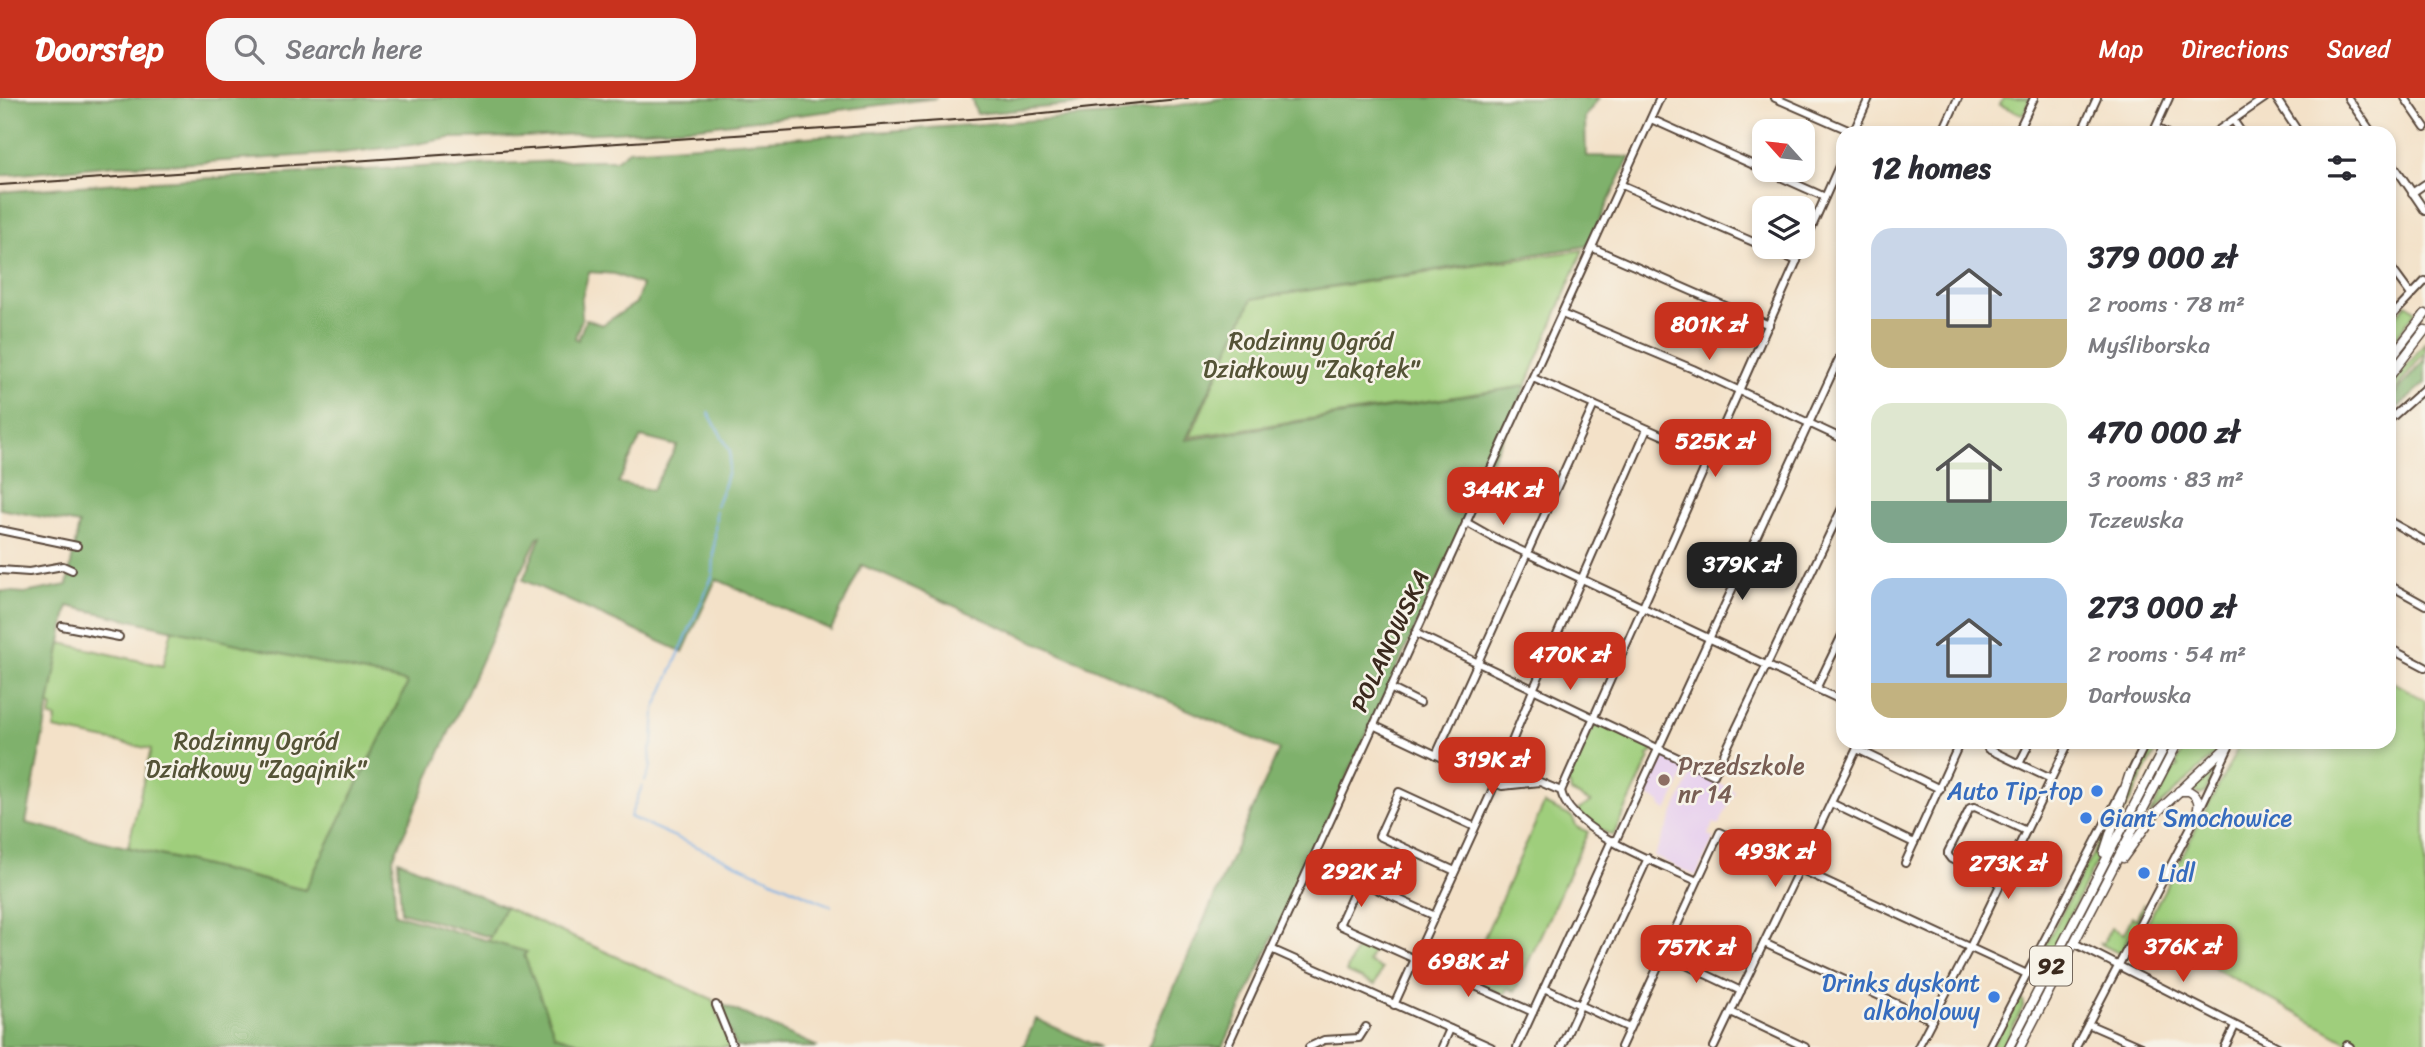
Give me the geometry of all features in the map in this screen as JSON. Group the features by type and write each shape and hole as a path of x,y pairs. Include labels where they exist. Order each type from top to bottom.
{"main road":[{"path":"2396,351 2425,314"},
{"path":"2396,368 2425,330"},
{"name":"92","path":"2009,1047 2163,749"},
{"name":"92","path":"2020,1047 2174,749"},
{"path":"2102,890 2144,828 2224,749"},
{"path":"2092,885 2130,773"},
{"path":"2179,791 2189,791 2197,799 2199,805 2195,819"}],"street":[{"name":"POLANOWSKA","path":"1227,1047 1660,98"},
{"path":"1775,98 1838,126"},
{"path":"1857,126 1869,98"},
{"path":"1945,126 1958,98"},
{"path":"2020,126 2034,98"},
{"path":"2084,126 2097,98"},
{"path":"2157,126 2169,98"},
{"path":"2224,126 2265,98"},
{"path":"2276,98 2294,126"},
{"path":"2348,98 2367,126"},
{"path":"2405,98 2425,127"},
{"path":"1651,120 1825,197"},
{"path":"2233,120 2237,126"},
{"path":"2396,169 2425,211"},
{"path":"1561,791 1825,197 1836,180"},
{"path":"2412,193 2425,184"},
{"path":"1622,185 1797,261"},
{"path":"1593,248 1769,325"},
{"path":"2396,275 2411,295"},
{"path":"2396,311 2425,281"},
{"path":"1562,314 1740,390 1836,436"},
{"path":"1517,1047 1711,638 1836,366"},
{"path":"1533,378 1711,457"},
{"path":"2396,415 2425,388"},
{"path":"1436,755 1594,405"},
{"path":"1394,1004 1495,783 1647,429"},
{"path":"1415,633 1714,775 1836,521"},
{"path":"1466,522 1767,665 1816,689 1823,696 1836,699"},
{"path":"2396,525 2425,541"},
{"path":"0,530 77,546"},
{"path":"0,570 29,572 63,566 72,569"},
{"path":"2396,589 2425,605"},
{"path":"62,626 120,637"},
{"path":"1816,689 1836,648"},
{"path":"2396,652 2425,667"},
{"path":"1390,688 1420,703"},
{"path":"1373,725 1502,786 1540,782 1561,791 1567,805 1592,830 1697,881"},
{"path":"1714,1047 1858,749"},
{"path":"1865,749 1940,789"},
{"path":"1905,863 1957,749"},
{"path":"1988,749 2051,779"},
{"path":"2019,764 2026,749"},
{"path":"1918,1047 1970,947 2066,749"},
{"path":"1989,1047 2142,749"},
{"path":"2076,1047 2195,819 2228,749"},
{"path":"1455,871 1379,836 1399,792 1475,827"},
{"path":"1831,803 1914,843"},
{"path":"2001,883 1951,859 1948,852 1970,808 1975,807 2026,831"},
{"path":"1620,1047 1720,832 2027,974"},
{"path":"1561,1047 1648,858"},
{"path":"1435,916 1359,881 1339,925 1533,1012"},
{"path":"1764,943 1932,1020"},
{"path":"2074,943 2278,1047"},
{"path":"1271,949 1491,1047"},
{"path":"1663,954 1741,991"},
{"path":"1544,988 1629,1028"},
{"path":"716,1005 733,1047"},
{"path":"1731,1012 1805,1047"},
{"path":"2088,1024 2141,1047"},
{"path":"2225,1047 2235,1026"},
{"path":"1312,1046 1324,1040 1359,1038 1366,1027"},
{"path":"1442,1047 1450,1029"}],"shaded area":[{"name":"Przedszkole nr 14","path":"1658,755 1668,759 1669,756 1686,764 1687,768 1667,811 1661,807 1660,802 1641,792"},
{"path":"1693,771 1735,791 1719,825 1713,823 1708,835 1714,838 1696,876 1654,856"}],"green space":[{"path":"0,98 937,98 699,127 526,137 450,138 342,153 178,164 115,165 0,176"},
{"path":"971,98 1144,98 977,114"},
{"path":"1226,98 1599,98 1585,117 1586,156 1630,157 1587,246 1252,299 1186,440 1526,386 1223,1047 1148,1047 1279,750 862,565 831,630 716,579 683,652 523,580 541,536 538,537 518,578 393,858 395,914 527,952 524,955 555,1035 595,1047 0,1047 0,591 25,593 67,585 79,524 0,509 0,192 441,166 456,169 477,165 616,160 629,150 1120,114","holes":["589,272 615,274 642,285 636,303 602,325 586,319 578,340 575,338 582,317 581,301","641,437 677,446 652,490 618,483","68,606 406,682 407,685 305,890 26,823"]},
{"path":"2003,98 2030,98 2023,115 2000,105"},
{"name":"Rodzinny Ogród Działkowy \"Zakątek\"","path":"1583,250 1526,386 1190,437 1251,299"},
{"path":"2407,304 2416,311 2396,338 2396,316"},
{"path":"2425,342 2425,351 2396,390 2396,381"},
{"path":"2425,354 2425,383 2399,407 2396,405 2396,394 2423,361"},
{"name":"Rodzinny Ogród Działkowy \"Zagajnik\"","path":"172,629 405,682 407,685 305,890 128,847 151,749 54,729 56,718 50,717 52,706 49,705 61,643 163,666"},
{"path":"2396,684 2425,700 2425,1047 2357,1047 2144,929 2237,749 2396,749"},
{"path":"1602,724 1652,747 1653,752 1647,756 1650,758 1613,836 1593,826 1577,811 1591,802 1571,792 1567,783 1593,727"},
{"path":"2147,749 2157,749 2114,831 2131,782"},
{"path":"2166,749 2171,749 2017,1047 2012,1047"},
{"path":"2184,749 2221,749 2149,816 2174,769 2179,767 2176,764"},
{"path":"2222,755 2205,793 2200,795 2186,788"},
{"path":"1544,804 1572,817 1577,827 1588,832 1515,991 1507,988 1504,995 1466,978"},
{"path":"2117,807 2101,852 2043,970 2035,979 2043,962 2041,961 2028,985 2025,984"},
{"path":"398,860 505,907 490,937 401,912"},
{"path":"2143,905 2144,909 2120,954 2099,943 2103,943 2111,928 2124,934 2132,917 2136,919"},
{"path":"505,907 712,999 730,1047 595,1047 555,1036 524,955 526,952 488,941"},
{"path":"1359,942 1374,949 1368,962 1382,969 1375,985 1346,972"},
{"path":"2019,996 2024,1003 2023,1007 2003,1047 1992,1047"},
{"path":"719,1003 818,1047 736,1047"},
{"path":"1036,1019 1099,1047 1023,1047"}],"waterway":[{"path":"708,412 730,451 728,471 716,506"},
{"path":"645,781 651,766 650,749 653,743 655,709 713,575 716,511"},
{"path":"642,786 630,817 831,906"}],"railway":[{"path":"0,185 1014,116 1188,98"}],"place":[{"name":"Przedszkole nr 14","path":"1664,780"},
{"name":"Auto Tip-top","path":"2097,791"},
{"name":"Giant Smochowice","path":"2086,818"},
{"name":"Lidl","path":"2144,873"},
{"name":"Drinks dyskont alkoholowy","path":"1994,997"}]}
